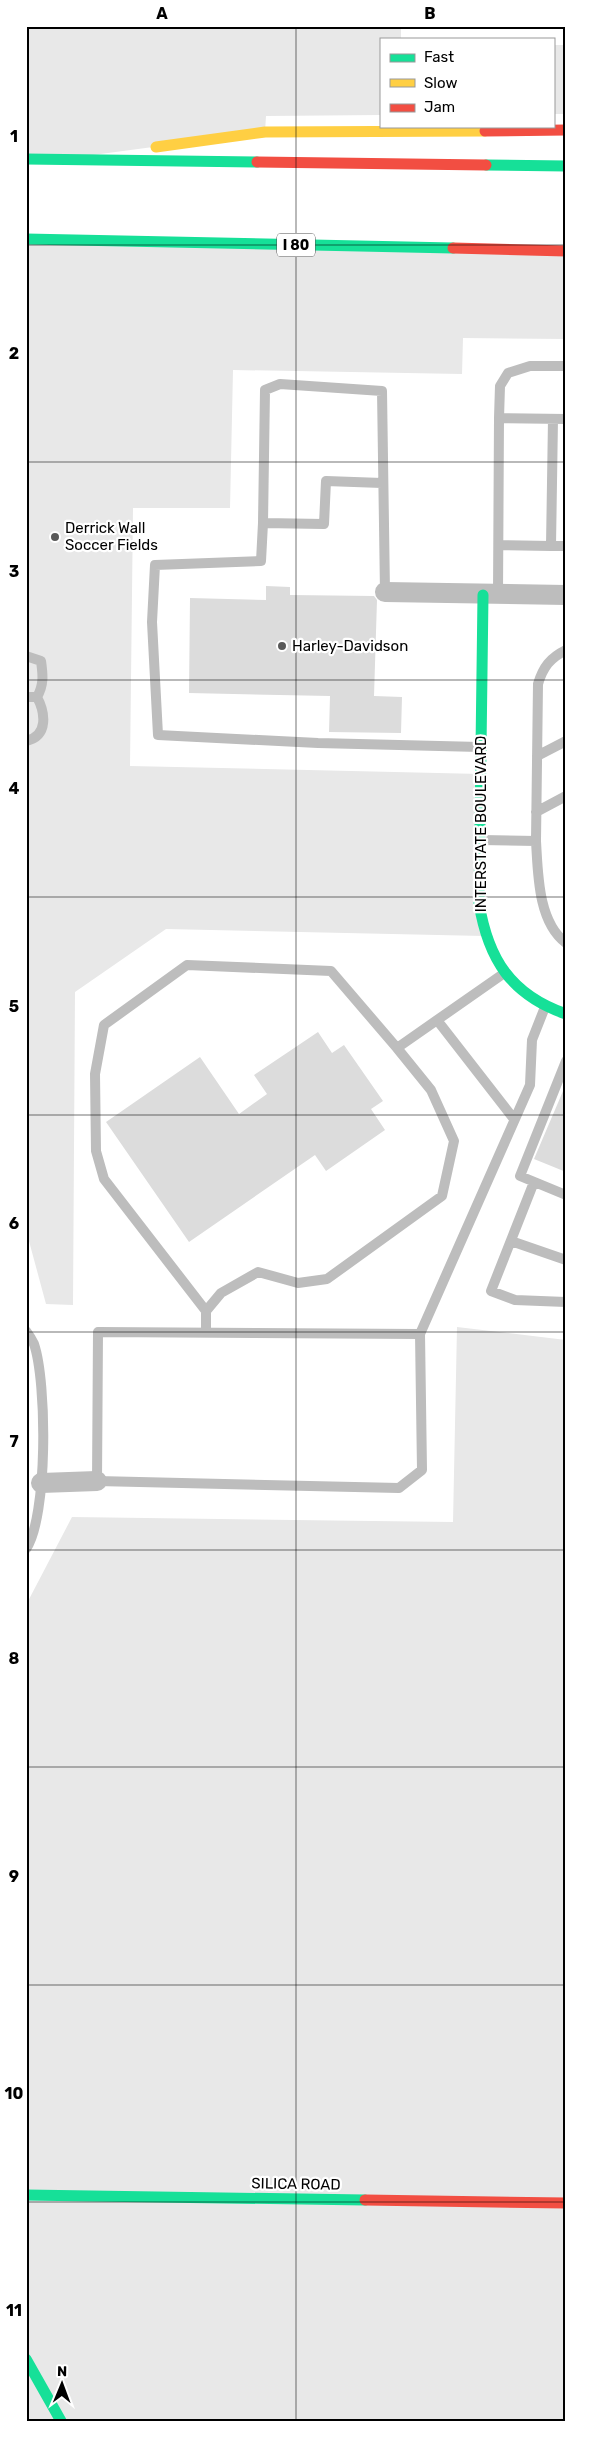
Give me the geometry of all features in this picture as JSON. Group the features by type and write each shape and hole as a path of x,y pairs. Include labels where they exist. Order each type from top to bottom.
{"main road":[{"path":"63,159 265,132 566,130"},
{"path":"26,159 566,166"},
{"name":"I 80","path":"26,239 566,251"},
{"name":"INTERSTATE BOULEVARD","path":"491,595 481,747 480,920 489,948 504,974 523,992 546,1006 566,1014"},
{"name":"SILICA ROAD","path":"26,2194 566,2203"},
{"path":"26,2359 61,2421"}],"street":[{"path":"385,592 566,595"},
{"path":"41,1483 97,1481"}],"lane":[{"path":"491,595 499,545 500,386 508,373 530,366 566,366"},
{"path":"385,592 382,391 280,384 265,390 261,562 155,565 152,622 158,735 318,743 481,747"},
{"path":"500,418 566,419"},
{"path":"551,546 553,419"},
{"path":"263,523 324,524 326,481 382,482"},
{"path":"499,545 566,546"},
{"path":"566,650 552,658 542,669 538,684 536,812 537,862 547,918 557,936 566,943"},
{"path":"26,656 41,661 42,689 31,697 42,708 44,720 40,731 31,740 26,741"},
{"path":"537,756 566,741"},
{"path":"536,812 566,796"},
{"path":"480,840 536,841"},
{"path":"206,1311 221,1293 258,1272 298,1283 326,1279 442,1196 454,1141 431,1090 398,1048 331,971 187,964 104,1025 95,1074 96,1151 104,1179 206,1311 206,1333"},
{"path":"398,1048 504,974"},
{"path":"420,1334 98,1332 97,1481 399,1488 422,1470 420,1334 530,1085 532,1040 546,1006"},
{"path":"437,1020 514,1119"},
{"path":"566,1061 520,1176 566,1196"},
{"path":"534,1182 491,1290 514,1300 566,1302"},
{"path":"511,1241 566,1260"},
{"path":"26,1331 34,1344 40,1386 44,1448 41,1483 32,1541 26,1549"}],"shaded area":[{"path":"26,26 401,26 401,38 380,38 380,115 266,116 265,132 63,159 26,159"},
{"path":"554,45 566,45 566,114 554,114"},
{"path":"26,239 566,251 566,339 463,338 462,374 233,370 230,508 133,508 130,766 481,774 484,936 166,929 75,992 73,1305 46,1304 26,1230"},
{"path":"457,1327 566,1340 566,2421 26,2421 26,1605 72,1517 453,1522"}],"building":[{"name":"Harley-Davidson","path":"266,586 290,587 290,595 374,596 377,600 374,696 402,697 401,733 329,732 330,696 189,693 190,598 266,600"},
{"path":"318,1032 332,1053 344,1045 383,1101 371,1109 385,1130 326,1171 315,1155 189,1242 106,1122 200,1057 239,1114 267,1094 254,1075"},
{"path":"566,1084 566,1172 534,1159"}],"traffic: fast":[{"path":"26,159 257,162"},
{"path":"486,165 566,166"},
{"path":"26,239 453,248"},
{"path":"483,595 479,903 489,941 496,958 505,972 530,997 566,1014"},
{"path":"26,2195 365,2200"},
{"path":"26,2359 61,2421"}],"traffic: slow":[{"path":"156,147 265,132 485,131"}],"traffic: jam":[{"path":"485,131 566,130"},
{"path":"257,162 486,165"},
{"path":"453,248 566,251"},
{"path":"365,2200 566,2203"}],"place":[{"name":"Derrick Wall Soccer Fields","path":"55,537"},
{"name":"Harley-Davidson","path":"282,646"}]}
